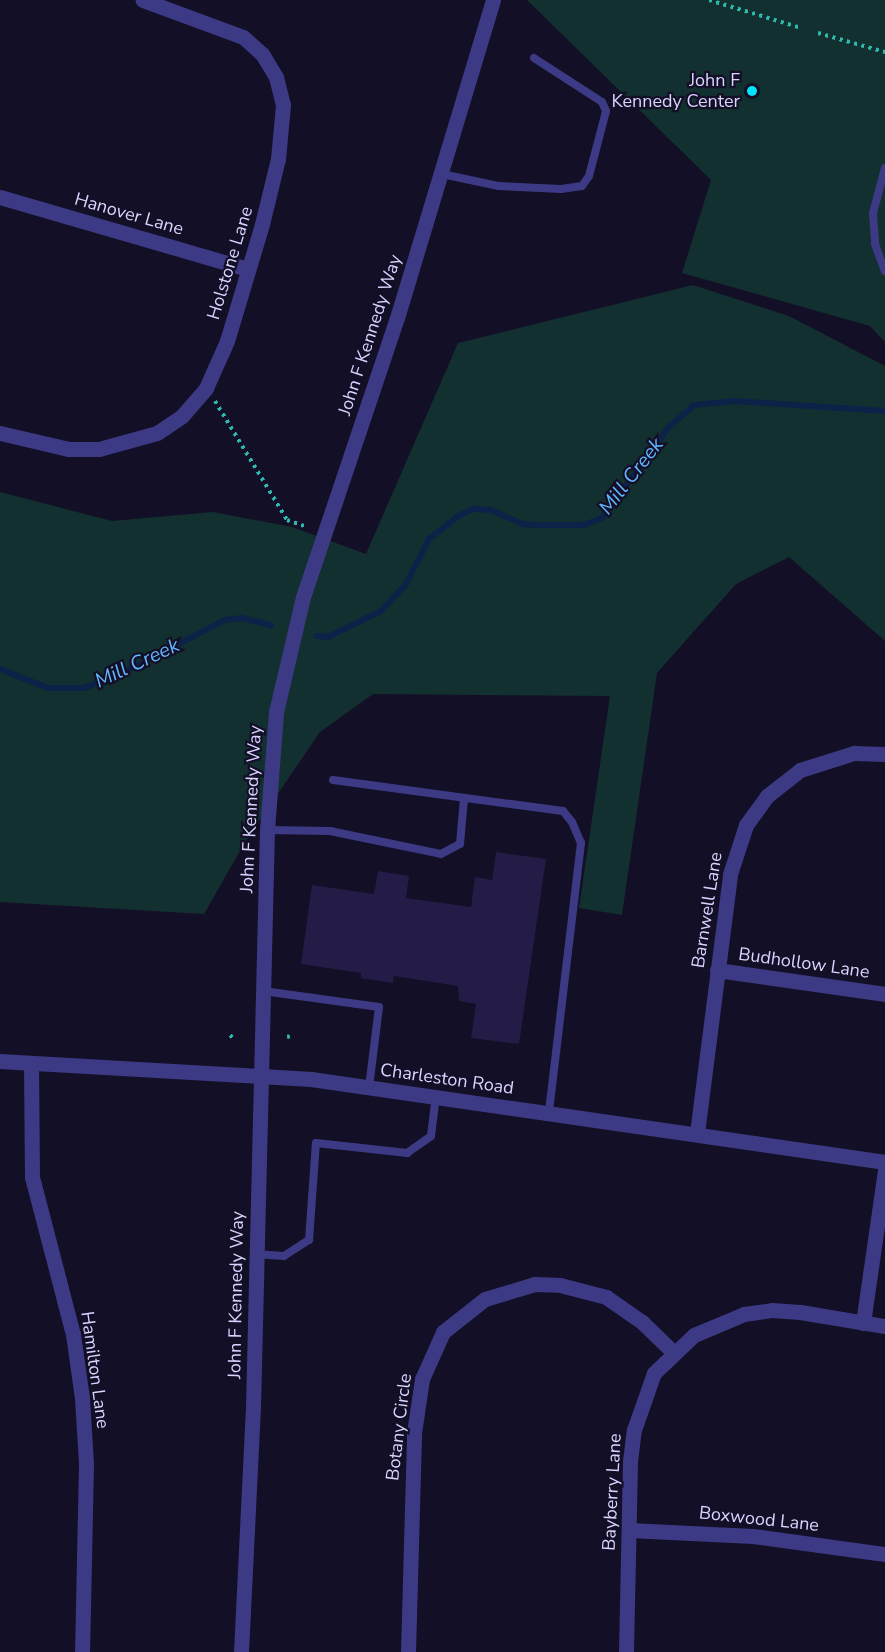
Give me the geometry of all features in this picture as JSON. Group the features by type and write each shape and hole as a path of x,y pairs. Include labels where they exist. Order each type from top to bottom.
{"street":[{"name":"Holstone Lane","path":"0,433 69,449 99,449 129,444 171,425 206,388 227,341 262,224 282,132 283,105 276,77 262,54 243,37 143,0"},
{"name":"John F Kennedy Way","path":"241,1652 253,1407 267,830 276,712 296,619 442,174 493,0"},
{"name":"Hanover Lane","path":"0,197 248,269"},
{"name":"Barnwell Lane","path":"697,1133 734,855 755,811 782,782 816,762 854,753 885,754"},
{"name":"Budhollow Lane","path":"717,970 885,994"},
{"name":"Charleston Road","path":"0,1061 261,1074 549,1112 885,1162"},
{"name":"Hamilton Lane","path":"31,1063 32,1177 73,1334 82,1398 86,1464 82,1652"},
{"path":"863,1323 885,1170"},
{"name":"Botany Circle","path":"408,1652 414,1433 422,1379 443,1332 463,1313 493,1296 535,1284 560,1285 606,1297 642,1322 673,1352"},
{"name":"Bayberry Lane","path":"626,1652 634,1430 654,1373 673,1352 694,1335 744,1314 772,1310 885,1326"},
{"name":"Boxwood Lane","path":"629,1530 753,1536 885,1554"}],"lane":[{"path":"442,174 498,186 561,189 582,186 589,176 606,111 602,102 534,58"},
{"path":"885,168 873,213 875,243 885,271"},
{"path":"333,780 563,811 581,843 549,1112"},
{"path":"267,830 330,831 441,854 460,844 464,798"},
{"path":"263,992 379,1007 369,1088"},
{"path":"255,1254 284,1256 309,1240 316,1143 407,1153 432,1136 436,1097"}],"path":[{"path":"709,0 801,28"},
{"path":"818,33 885,52"},
{"path":"206,388 287,520 304,526"}],"green space":[{"name":"John F Kennedy Center","path":"527,0 885,0 885,342 870,326 682,273 711,180"},
{"path":"693,285 789,316 885,366 885,641 789,557 736,584 657,673 622,915 579,908 610,696 373,694 320,732 245,842 204,914 0,902 0,492 112,521 213,512 292,527 366,554 458,343"}],"building":[{"path":"496,852 546,859 519,1044 471,1038 476,1004 459,1001 458,986 394,976 393,983 361,978 361,973 301,964 312,885 374,894 378,871 409,876 406,898 471,907 475,877 492,880"}],"waterway":[{"name":"Mill Creek","path":"317,636 328,637 381,611 406,584 429,539 458,516 473,509 491,510 523,524 536,525 584,525 602,518 669,427 694,405 735,401 885,411"},
{"name":"Mill Creek","path":"0,669 48,688 84,688 123,673 225,620 242,618 271,625"}],"place":[{"name":"John F Kennedy Center","path":"752,91"}]}
